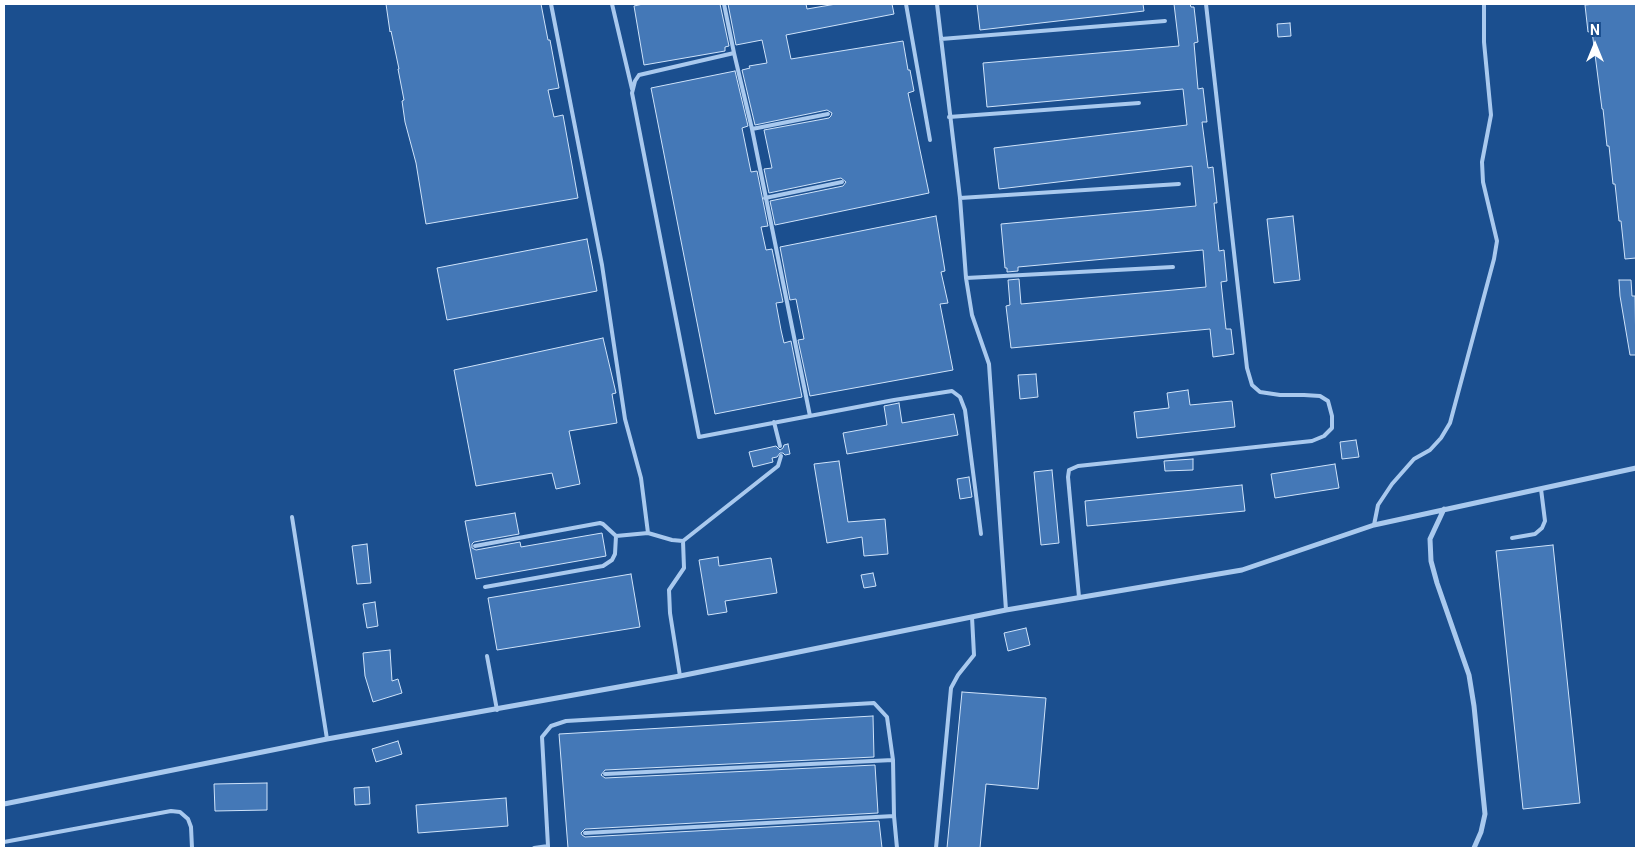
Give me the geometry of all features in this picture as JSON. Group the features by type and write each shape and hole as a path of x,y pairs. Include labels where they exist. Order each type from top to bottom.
{"street":[{"path":"4,804 327,739 680,676 1006,610 1242,570 1374,525 1636,468"},
{"path":"1444,509 1430,539 1431,560 1469,675 1474,706 1485,814 1481,832 1474,848"}],"lane":[{"path":"551,4 602,265 625,419 641,478 648,534"},
{"path":"612,4 632,93 699,436 952,391 960,397 965,410 982,534"},
{"path":"724,4 752,129 810,416"},
{"path":"906,4 930,140"},
{"path":"937,4 960,198 966,278 972,315 989,364 1006,610"},
{"path":"1079,597 1068,486 1069,470 1078,466 1312,441 1324,436 1332,428 1332,416 1328,401 1320,396 1304,394 1280,396 1260,392 1252,384 1247,368 1206,4"},
{"path":"1374,525 1378,505 1392,484 1414,459 1430,450 1441,438 1450,423 1494,259 1497,241 1483,182 1482,162 1491,115 1484,42 1484,4"},
{"path":"941,39 1166,21"},
{"path":"632,93 635,81 639,75 734,53"},
{"path":"949,117 1140,103"},
{"path":"752,129 828,114"},
{"path":"766,198 842,182"},
{"path":"960,198 1179,184"},
{"path":"966,278 1173,267"},
{"path":"774,422 780,446"},
{"path":"616,536 648,534 683,541 778,466 781,456"},
{"path":"1512,538 1535,534 1542,528 1544,521 1541,489"},
{"path":"292,517 327,739"},
{"path":"475,546 600,523 604,524 616,536 615,554 612,560 603,566 485,587"},
{"path":"680,676 670,612 669,590 684,568 683,541"},
{"path":"936,848 951,688 958,675 974,655 972,617"},
{"path":"487,656 497,710"},
{"path":"534,848 548,847 542,737 552,726 566,721 874,703 887,717 893,760 894,816 897,848"},
{"path":"605,774 893,760"},
{"path":"4,842 171,811 180,812 188,819 191,827 192,848"},
{"path":"584,833 894,816"}],"building":[{"path":"386,4 541,4 559,88 548,90 554,117 563,115 578,198 426,224 416,163 405,122 402,101 404,100"},
{"path":"643,4 720,4 729,46 725,47 725,51 644,65 634,6"},
{"path":"728,4 806,4 807,9 836,4 892,4 894,14 786,35 791,59 903,41 914,91 908,93 929,193 775,225 770,201 843,186 846,182 841,178 769,193 764,169 772,168 764,130 829,118 832,113 827,110 755,125 742,70 750,68 749,66 767,63 762,40 736,45"},
{"path":"977,4 1143,4 1144,11 980,30"},
{"path":"1174,4 1190,4 1191,7 1194,7 1198,42 1194,43 1198,89 1203,88 1207,122 1202,122 1208,168 1213,167 1217,203 1214,203 1219,251 1224,250 1227,281 1221,282 1226,329 1231,329 1234,354 1213,357 1210,329 1011,348 1006,306 1010,305 1008,280 1019,279 1021,304 1206,287 1203,250 1018,267 1018,271 1007,272 1007,268 1005,268 1001,224 1196,206 1192,166 999,189 994,148 1187,125 1183,89 987,107 983,63 1179,46"},
{"path":"1636,4 1636,258 1625,259 1621,221 1619,221 1615,184 1613,184 1609,146 1607,146 1592,31 1588,32 1585,5"},
{"path":"1290,23 1291,36 1278,37 1277,24"},
{"path":"735,71 748,126 742,128 751,172 757,171 768,226 761,227 766,250 772,249 783,302 776,303 781,330 784,343 791,341 802,397 715,414 651,88"},
{"path":"936,216 945,271 941,272 948,303 940,304 953,370 810,396 798,340 804,339 796,299 790,300 780,247"},
{"path":"1293,216 1300,280 1274,283 1267,219"},
{"path":"587,239 597,291 447,320 437,268"},
{"path":"1619,280 1631,280 1632,296 1635,296 1636,355 1630,355"},
{"path":"603,338 616,393 612,394 617,423 569,431 580,484 556,489 552,473 476,486 454,370"},
{"path":"1036,374 1038,397 1020,399 1018,375"},
{"path":"1188,390 1190,405 1232,401 1235,427 1137,438 1134,412 1169,408 1167,393"},
{"path":"899,403 902,423 954,414 958,435 847,454 843,433 887,425 884,406"},
{"path":"1356,440 1359,457 1342,459 1340,442"},
{"path":"788,444 790,454 780,453 777,457 772,458 773,462 753,467 749,452 776,446 780,450 784,445"},
{"path":"1193,459 1193,470 1165,471 1164,461"},
{"path":"839,461 848,522 885,519 888,554 864,556 862,537 827,543 814,464"},
{"path":"1335,464 1339,488 1275,498 1271,474"},
{"path":"1052,470 1059,543 1041,545 1034,472"},
{"path":"969,477 972,497 960,499 957,479"},
{"path":"1242,485 1245,511 1087,526 1085,501"},
{"path":"515,513 519,534 474,542 472,548 476,550 520,542 521,547 602,533 606,556 476,579 465,521"},
{"path":"367,544 371,583 357,584 352,546"},
{"path":"1553,545 1580,803 1523,809 1496,551"},
{"path":"718,557 719,566 771,558 777,593 725,601 727,612 708,615 699,560"},
{"path":"873,573 876,586 864,588 861,575"},
{"path":"631,574 640,627 497,650 488,598"},
{"path":"375,602 378,626 367,628 363,604"},
{"path":"1026,628 1030,645 1008,651 1004,633"},
{"path":"390,650 392,681 398,679 402,693 373,702 365,676 363,653"},
{"path":"962,692 1046,698 1038,789 986,784 980,848 947,848"},
{"path":"873,716 874,757 605,770 601,775 605,778 875,765 878,813 585,829 581,833 585,837 879,821 882,848 568,848 559,734"},
{"path":"398,741 402,754 376,762 372,749"},
{"path":"267,783 267,810 215,811 214,784"},
{"path":"369,787 370,804 355,805 354,788"},
{"path":"506,798 508,826 418,833 416,805"}]}
